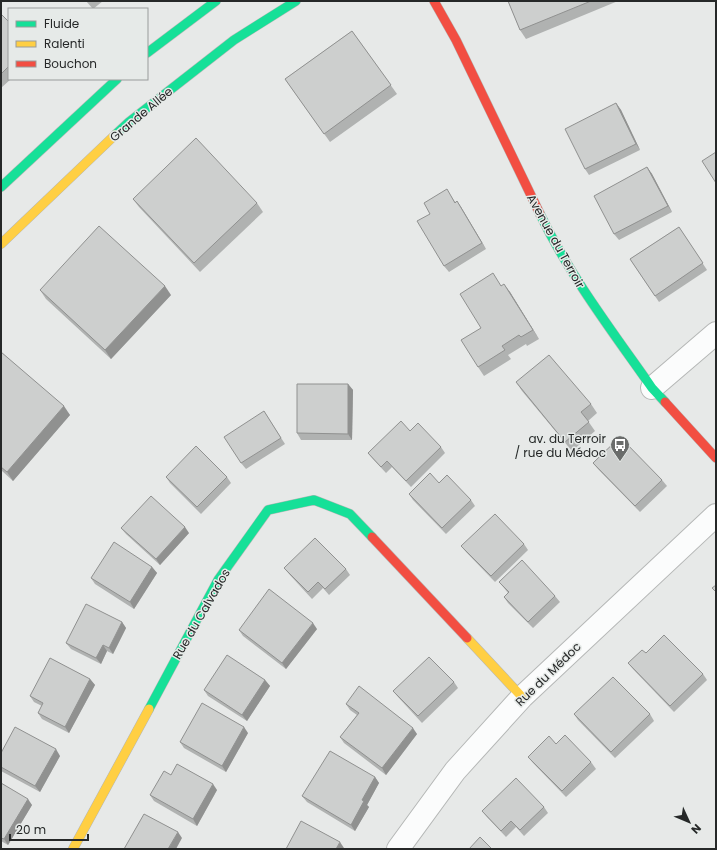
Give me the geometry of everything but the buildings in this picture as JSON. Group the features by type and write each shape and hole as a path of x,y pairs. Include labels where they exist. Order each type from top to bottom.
{"street":[{"path":"148,52 216,1"},
{"name":"Grande Allée","path":"1,244 128,122 234,40 296,1"},
{"name":"Avenue du Terroir","path":"434,1 456,40 552,239 579,285 652,388 716,458"},
{"path":"1,187 116,80"},
{"path":"652,388 716,334"},
{"name":"Rue du Calvados","path":"73,849 218,580 268,510 314,500 350,514 522,697"},
{"name":"Rue du Médoc","path":"398,849 455,771 522,697 716,515"}],"traffic: fast":[{"path":"148,52 216,1"},
{"path":"115,135 129,122 234,40 296,1"},
{"path":"1,187 116,80"},
{"path":"540,214 552,237 592,303 652,388 665,402"},
{"path":"149,709 218,580 268,510 314,500 350,514 372,537"}],"traffic: slow":[{"path":"1,244 115,135"},
{"path":"467,638 522,697"},
{"path":"73,849 149,709"}],"traffic: jam":[{"path":"434,1 456,40 540,214"},
{"path":"665,402 716,458"},
{"path":"372,537 467,638"}],"place":[{"name":"av. du Terroir / rue du Médoc","path":"620,462"}]}
